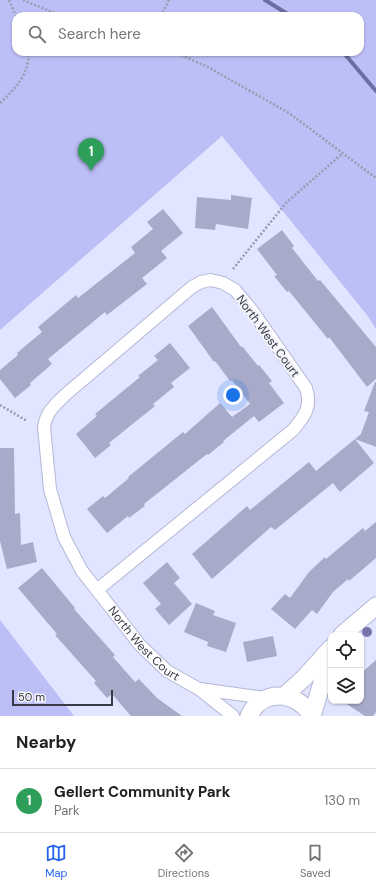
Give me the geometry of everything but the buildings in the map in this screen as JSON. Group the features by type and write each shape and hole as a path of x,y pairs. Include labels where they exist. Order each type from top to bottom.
{"street":[{"name":"North West Court","path":"97,590 294,430 307,411 309,400 306,388 251,309 235,290 223,283 206,280 192,287 65,395 50,410 45,418 45,447 50,489 55,507 64,537 82,571 140,645 167,671 199,689 233,716"},
{"path":"346,632 376,606"},
{"path":"284,695 304,678 328,651"},
{"path":"312,716 328,663"},
{"name":"North West Court","path":"199,689 265,698"},
{"path":"249,716 258,703 265,698 275,695 284,695 301,702 312,716"}],"path":[{"path":"9,0 14,12"},
{"path":"23,0 52,12"},
{"path":"164,12 168,1"},
{"path":"0,103 18,84 28,66 29,56"},
{"path":"183,56 208,67 289,113 376,178"},
{"path":"233,269 286,203 343,153"},
{"path":"0,405 27,420"}],"shaded area":[{"path":"0,0 376,0 376,329 367,315 222,136 0,330"},
{"path":"0,620 74,716 0,716"}],"waterway":[{"path":"265,0 284,12"},
{"path":"346,56 376,91"}],"place":[{"name":"Gellert Community Park","path":"91,171"}]}
